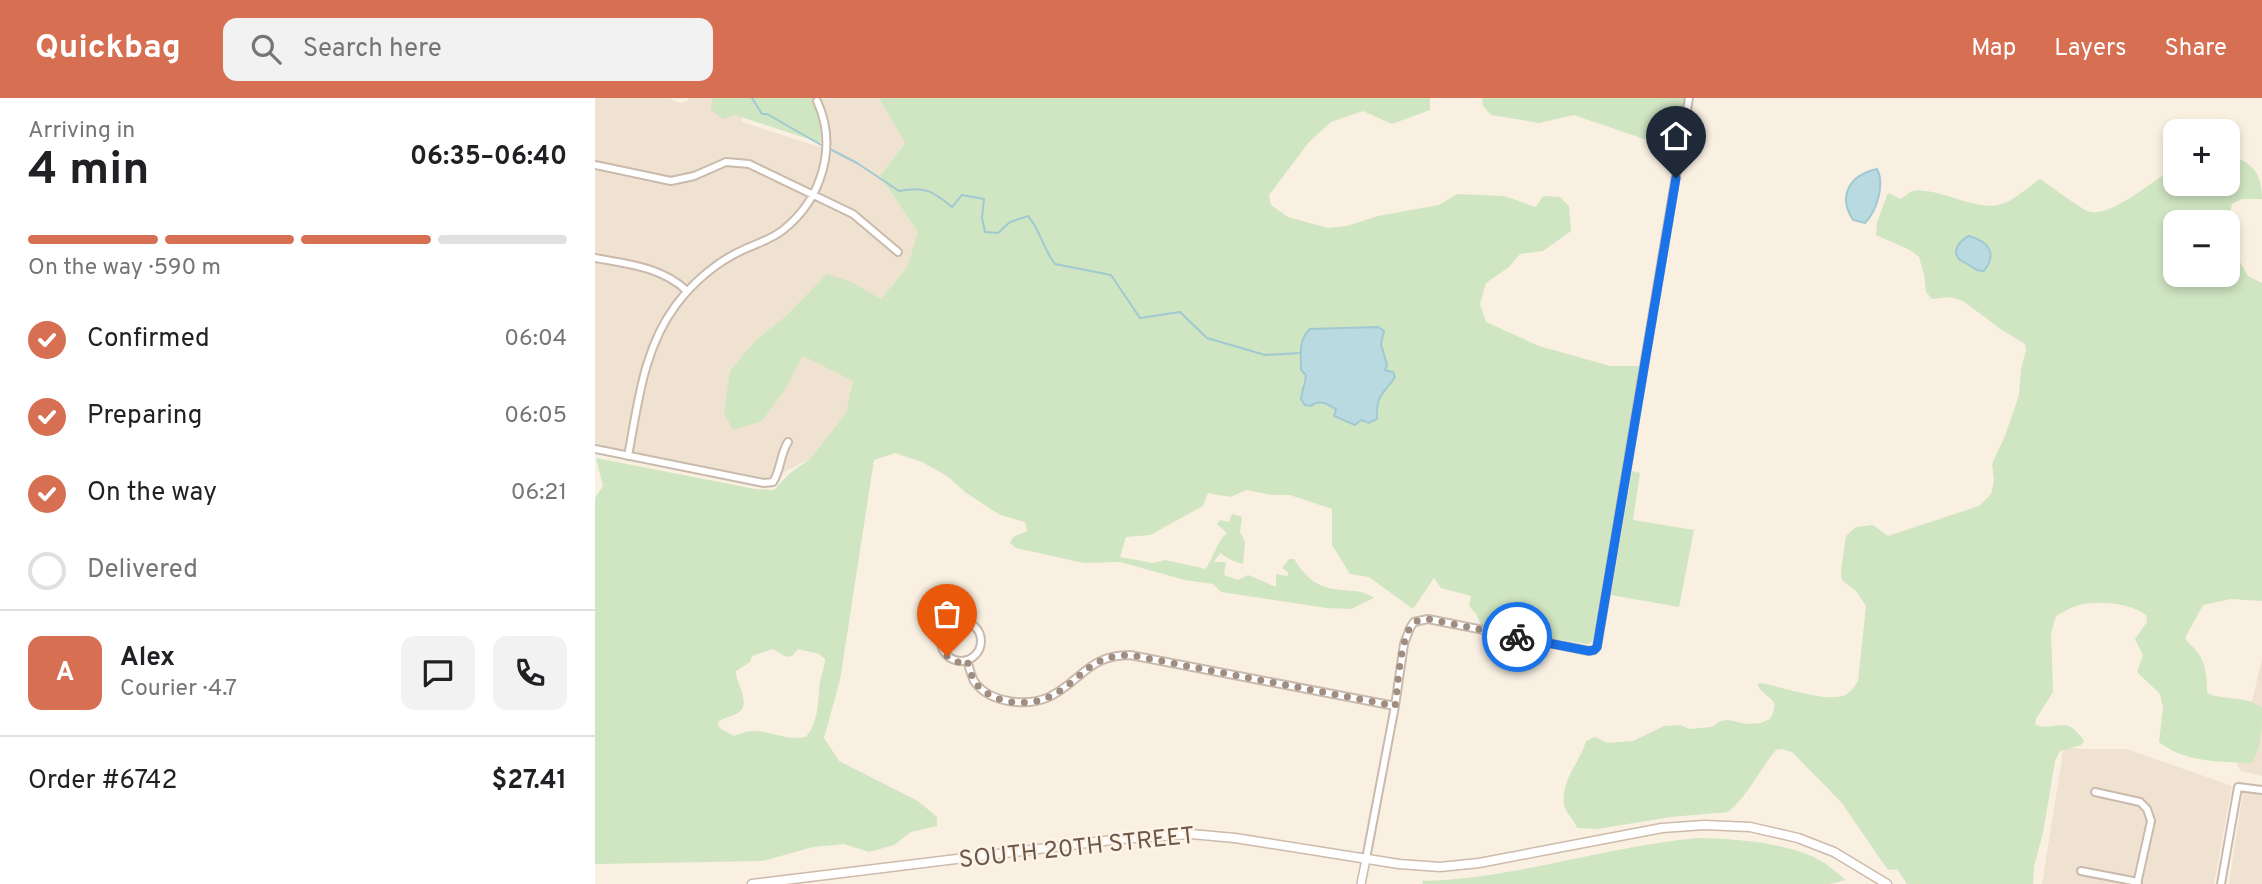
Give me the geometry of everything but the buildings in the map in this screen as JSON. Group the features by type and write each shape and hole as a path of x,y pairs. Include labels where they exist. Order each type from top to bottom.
{"main road":[{"name":"SOUTH 20TH STREET","path":"752,884 1161,835 1191,834 1235,838 1399,864 1440,867 1479,863 1681,825 1726,825 1774,832 1816,844 1863,868 1887,884"}],"street":[{"path":"1361,884 1404,644 1414,622 1428,619 1589,651 1597,647 1689,98"},
{"path":"628,456 648,356 665,321 687,291 723,262 782,231 796,219 813,194 824,167 827,132 817,101"},
{"path":"595,165 671,181 694,176 726,162 739,162 760,168 853,214 898,252"},
{"path":"595,258 660,273 677,281 687,291"},
{"path":"595,449 764,483 773,482 788,442"},
{"path":"955,622 972,625 981,640 978,651 967,660 952,660 941,646 942,633 955,622"},
{"path":"967,660 973,680 984,691 1007,701 1032,701 1049,697 1103,658 1130,655 1395,706"},
{"path":"2221,884 2238,787 2262,790"},
{"path":"2081,871 2137,883 2151,821 2147,809 2140,802 2095,792"}],"shaded area":[{"path":"595,98 670,98 681,103 688,98 742,98 742,122 826,149 817,101 831,98 879,98 905,143 880,176 918,232 907,267 881,299 854,283 787,315 755,341 786,388 803,356 853,381 846,413 811,458 777,476 773,482 595,449"},
{"path":"2262,659 2262,776 2241,771 2237,764"},
{"path":"2064,746 2080,749 2127,749 2232,786 2214,884 2042,884"},
{"path":"2243,792 2262,793 2262,884 2229,884"}],"green space":[{"path":"712,98 831,98 817,102 821,143 735,115 723,119 711,110"},
{"path":"879,98 1430,98 1430,110 1392,124 1363,111 1331,122 1309,142 1269,195 1271,205 1288,217 1328,228 1439,205 1457,194 1504,196 1536,207 1543,196 1560,197 1569,206 1571,231 1543,251 1520,254 1509,267 1486,283 1480,304 1486,322 1539,346 1610,366 1642,366 1592,642 1588,644 1519,634 1481,625 1469,606 1471,596 1441,588 1434,578 1413,609 1369,577 1350,574 1332,545 1332,509 1290,495 1247,490 1230,497 1208,493 1203,506 1150,535 1126,537 1120,557 1153,563 1165,560 1206,569 1221,539 1227,533 1217,524 1220,520 1229,522 1232,514 1242,517 1240,532 1245,542 1243,564 1220,553 1214,562 1226,562 1224,575 1238,580 1248,575 1276,587 1276,574 1287,576 1289,573 1282,568 1289,559 1294,559 1309,578 1320,585 1363,592 1374,598 1351,609 1327,608 1221,592 1213,584 1185,580 1120,562 1084,563 1016,548 1010,543 1013,537 1027,531 1025,522 1000,515 965,492 947,476 922,462 895,453 874,460 840,680 824,738 839,761 918,801 937,817 937,826 911,832 894,845 869,852 844,844 813,847 763,861 595,864 595,498 603,486 596,458 755,489 774,490 789,474 811,458 846,413 853,381 803,356 786,388 762,421 733,430 724,413 730,371 755,341 787,315 827,274 854,283 881,299 907,267 918,232 880,176 905,143","holes":["1381,344 1387,365 1385,370 1393,381 1380,394 1376,404 1334,415 1337,410 1322,402 1316,402 1302,385 1306,375","773,649 786,657 792,656 798,649 819,654 825,659 817,711 810,731 806,737 796,738 762,731 734,736 721,729 719,721 736,714 743,705 736,671 750,662 752,656"]},
{"path":"1482,98 1687,98 1678,149 1669,143 1647,140 1574,115 1539,123 1491,115 1483,106"},
{"path":"2240,160 2250,165 2258,175 2262,190 2262,199 2242,199 2232,204 2231,210 2163,210 2163,287 2240,287 2240,262 2248,276 2262,283 2262,601 2231,599 2203,605 2185,638 2203,663 2207,693 2249,701 2262,708 2260,743 2252,763 2191,757 2179,754 2159,742 2163,707 2160,694 2137,672 2143,655 2135,639 2147,622 2146,615 2131,607 2093,603 2073,607 2056,616 2051,633 2053,692 2035,725 2066,725 2084,741 2081,745 2060,751 2055,761 2043,833 2034,866 2033,884 1907,884 1897,869 1889,870 1885,866 1842,803 1792,752 1782,749 1776,750 1742,798 1728,812 1671,817 1597,829 1577,828 1565,807 1564,795 1568,779 1586,741 1595,737 1608,743 1633,741 1664,726 1680,725 1690,729 1712,727 1720,721 1728,720 1747,724 1761,723 1770,719 1774,703 1758,686 1759,683 1829,697 1849,693 1858,681 1866,606 1856,591 1842,580 1846,536 1856,527 1873,525 1888,536 1979,506 1991,494 1994,481 1992,464 2019,395 2025,344 1963,301 1950,297 1932,299 1926,292 1919,257 1910,250 1876,235 1877,222 1888,193 1901,199 1910,192 1929,191 1976,204 1998,205 2014,198 2040,179 2085,210 2094,212 2106,210 2163,176 2163,196 2240,196"},
{"path":"1632,471 1640,473 1633,520 1694,530 1679,607 1611,595"},
{"path":"1699,838 1743,840 1801,852 1818,859 1846,880 1830,884 1423,884 1422,881 1492,875 1630,848"}],"water":[{"path":"1877,169 1880,190 1873,212 1865,223 1853,220 1846,202 1849,187 1860,176"},
{"path":"1969,236 1981,241 1989,249 1990,259 1984,271 1974,269 1957,255 1958,245"},
{"path":"1378,327 1384,331 1381,344 1387,365 1385,370 1393,372 1395,377 1379,399 1377,419 1369,423 1361,420 1355,425 1334,416 1336,409 1327,404 1305,405 1301,399 1306,375 1301,370 1301,348 1306,333 1310,329"}],"waterway":[{"path":"752,98 762,114 767,114 823,146"},
{"path":"828,148 857,163 899,191 928,191 952,207 962,195 984,199 982,218 985,232 998,233 1010,222 1028,216 1055,264 1111,275 1140,318 1180,312 1207,338 1265,355 1301,353"}],"way so far":[{"path":"947,656 958,662 967,660 973,680 984,691 1007,701 1032,701 1049,697 1103,658 1130,655 1395,706 1404,644 1414,622 1428,619 1517,637"}],"route":[{"path":"1517,637 1589,651 1597,647 1676,178"}]}
